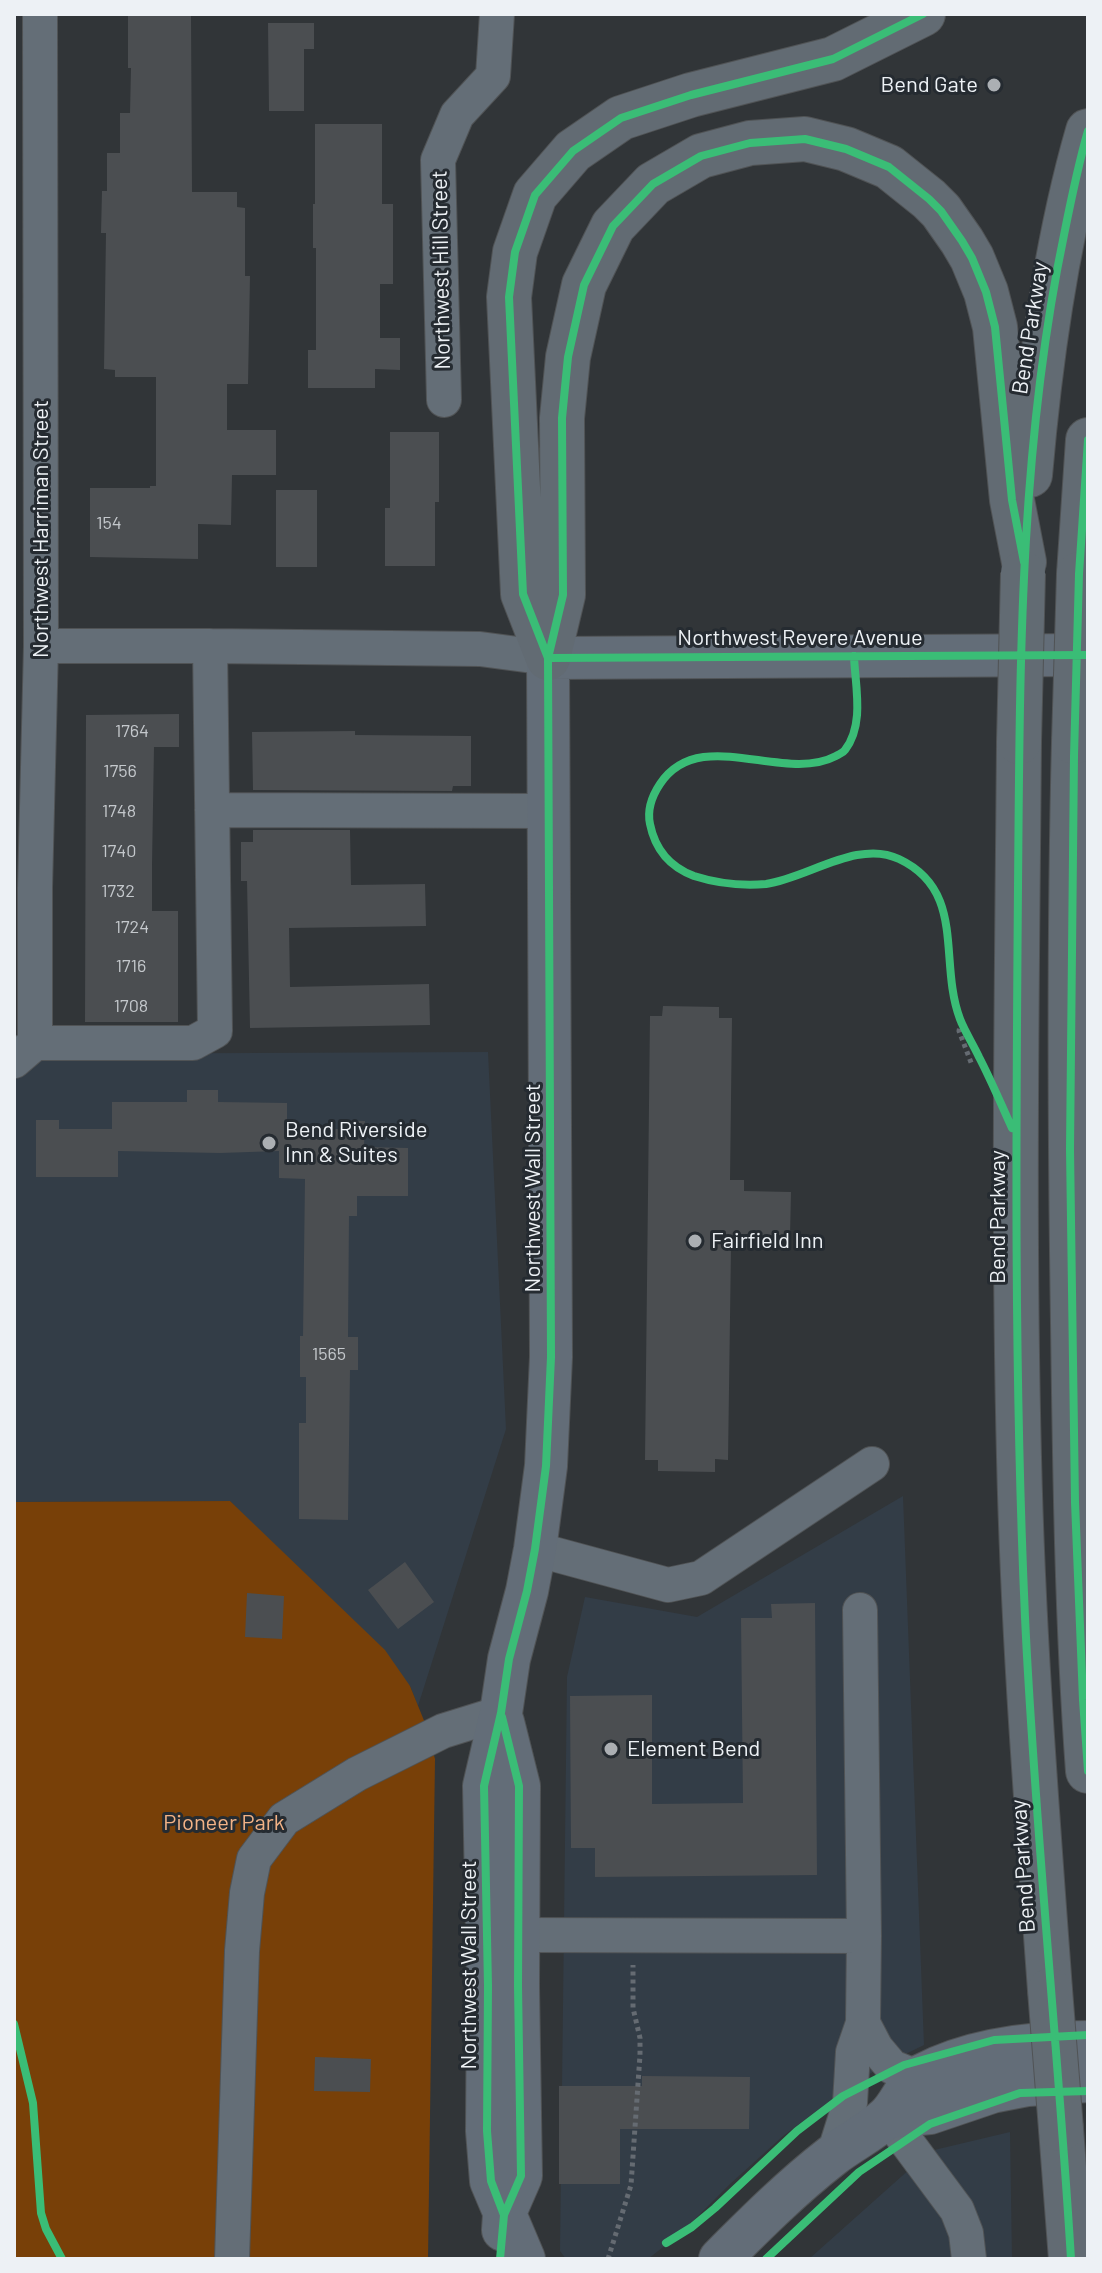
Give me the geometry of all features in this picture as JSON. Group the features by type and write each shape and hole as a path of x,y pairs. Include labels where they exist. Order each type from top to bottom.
{"highway":[{"path":"548,658 523,594 509,297 515,252 535,195 573,151 621,118 691,95 833,59 923,14"},
{"name":"Bend Parkway","path":"1071,2259 1026,1647 1019,1458 1016,1136 1019,742 1023,568 1036,406 1047,327 1074,185 1088,131"},
{"path":"548,658 563,595 562,418 568,357 584,285 613,226 653,184 701,156 750,143 805,139 846,149 889,167 935,205 962,241 986,292 995,327 1012,500 1023,568"},
{"path":"1088,440 1079,574 1074,749 1071,1211 1076,1517 1088,1771"},
{"path":"1074,749 1088,814"}],"main road":[{"name":"Northwest Revere Avenue","path":"548,658 1070,655"},
{"name":"Northwest Wall Street","path":"504,2215 491,2181 487,2131 484,1786 501,1713 509,1659 527,1591 546,1466 551,1357 548,658"},
{"name":"Northwest Wall Street","path":"500,2259 504,2215 521,2176 519,1786 501,1713"},
{"path":"485,1825 500,1863 502,1924 519,1935"},
{"path":"720,2259 784,2195 834,2154 888,2117 917,2077 942,2066 1024,2045 1080,2062"},
{"path":"888,2117 930,2113 992,2092 1028,2085 1080,2062"},
{"path":"504,2215 524,2259"}],"street":[{"name":"Northwest Harriman Street","path":"24,1052 24,888 41,646 28,539 40,14"},
{"name":"Northwest Hill Street","path":"444,400 438,160 457,115 493,76 497,14"},
{"name":"Northwest Revere Avenue","path":"41,646 480,649 548,658"},
{"path":"24,1052 193,1043 215,1031 210,646"},
{"path":"212,810 549,811"},
{"path":"535,1549 668,1585 701,1578 872,1464"},
{"path":"834,2154 850,2103 853,2052 863,2023 860,1610"},
{"path":"232,2259 242,1951 247,1893 254,1859 284,1819 357,1774 443,1731 501,1713"},
{"path":"519,1935 864,1936"},
{"path":"863,2023 876,2048 892,2067 917,2077"},
{"path":"888,2117 957,2210 966,2233 969,2259"}],"path":[{"path":"957,1008 979,1057"},
{"path":"961,1021 959,1031 972,1065"},
{"path":"608,2259 631,2185 640,2038 633,2008 630,1935"}],"shaded area":[{"path":"488,1052 506,1429 418,1706 410,1686 230,1501 14,1502 14,1054"},
{"path":"903,1496 924,2045 885,2064 783,2136 682,2232 648,2259 566,2259 560,2251 567,1677 585,1597 697,1617"},
{"path":"1010,2132 1012,2259 809,2259 930,2151"}],"green space":[{"name":"Pioneer Park","path":"230,1501 385,1650 410,1686 435,1759 428,2259 14,2259 14,1502"}],"building":[{"path":"128,14 191,14 192,192 237,192 237,207 245,208 245,276 250,276 248,384 227,384 227,430 276,430 276,475 232,475 231,525 198,524 198,559 90,557 90,488 156,486 156,377 115,377 115,370 104,369 106,233 101,233 102,191 107,191 107,153 120,153 120,113 130,113"},
{"path":"268,23 314,23 314,49 304,49 304,111 269,111"},
{"path":"315,124 382,124 382,204 393,204 393,284 380,284 380,338 400,338 400,370 375,369 375,388 308,388 308,350 316,350 316,248 313,248"},
{"path":"390,432 439,432 435,566 385,566 385,508 390,508"},
{"path":"276,490 317,490 317,567 276,567"},
{"path":"179,714 179,747 154,747 152,865 152,911 178,911 178,1022 85,1022 86,715"},
{"path":"355,731 355,735 471,736 471,786 453,786 452,791 253,790 252,732"},
{"path":"253,830 350,830 351,885 425,884 426,926 289,928 290,987 429,984 430,1025 250,1028 247,881 241,881 241,842 253,842"},
{"name":"Fairfield Inn","path":"663,1006 719,1007 719,1018 732,1018 730,1180 744,1180 744,1191 791,1192 790,1236 743,1235 743,1247 731,1247 728,1460 715,1459 715,1472 658,1471 658,1460 645,1460 650,1016 662,1016"},
{"path":"187,1090 218,1090 218,1102 287,1103 287,1128 338,1129 338,1120 365,1121 364,1147 408,1148 408,1196 357,1196 357,1216 349,1216 348,1337 358,1337 358,1370 350,1370 348,1520 299,1519 299,1423 306,1423 306,1377 300,1377 305,1179 279,1178 279,1151 118,1151 118,1177 36,1177 36,1120 59,1120 59,1129 112,1129 112,1102 187,1102"},
{"path":"405,1562 434,1602 398,1629 368,1590"},
{"path":"247,1593 284,1596 282,1639 245,1637"},
{"name":"Element Bend","path":"815,1603 817,1875 595,1877 595,1848 571,1848 570,1696 652,1695 652,1804 743,1803 741,1618 772,1618 771,1604"},
{"path":"315,2057 371,2059 370,2092 314,2091"},
{"path":"642,2076 750,2077 749,2129 620,2129 620,2184 559,2184 559,2086 642,2086"}],"cycle path":[{"path":"548,658 523,594 509,297 515,252 535,195 573,151 621,118 691,95 833,59 923,14"},
{"path":"1071,2259 1035,1778 1021,1526 1017,1252 1018,887 1022,642 1030,478 1049,316 1088,131"},
{"path":"504,2215 491,2181 487,2131 484,1786 501,1713 509,1659 527,1591 546,1466 551,1357 548,658 563,595 562,418 568,357 584,285 613,226 653,184 701,156 750,143 805,139 846,149 889,167 929,199 962,241 986,292 995,327 1012,500 1024,562"},
{"path":"1088,440 1079,574 1074,756 1070,1149 1075,1502 1088,1771"},
{"path":"548,658 1088,655"},
{"path":"854,656 857,716 851,740 843,752 815,763 792,764 719,756 697,758 677,767 660,784 649,814 652,833 665,856 678,868 694,876 720,882 766,884 867,854 883,854 899,859 920,873 934,889 942,908 954,997 960,1019 1012,1128"},
{"path":"500,2259 504,2215 521,2176 519,1786 502,1717"},
{"path":"14,2024 33,2103 41,2213 62,2259"},
{"path":"666,2243 715,2208 797,2131 843,2096 904,2065 994,2040 1088,2035"},
{"path":"766,2259 859,2172 930,2124 1020,2093 1088,2091"}],"place":[{"name":"Bend Gate","path":"994,85"},
{"name":"Bend Riverside Inn & Suites","path":"269,1143"},
{"name":"Fairfield Inn","path":"695,1241"},
{"name":"Element Bend","path":"611,1749"}]}
